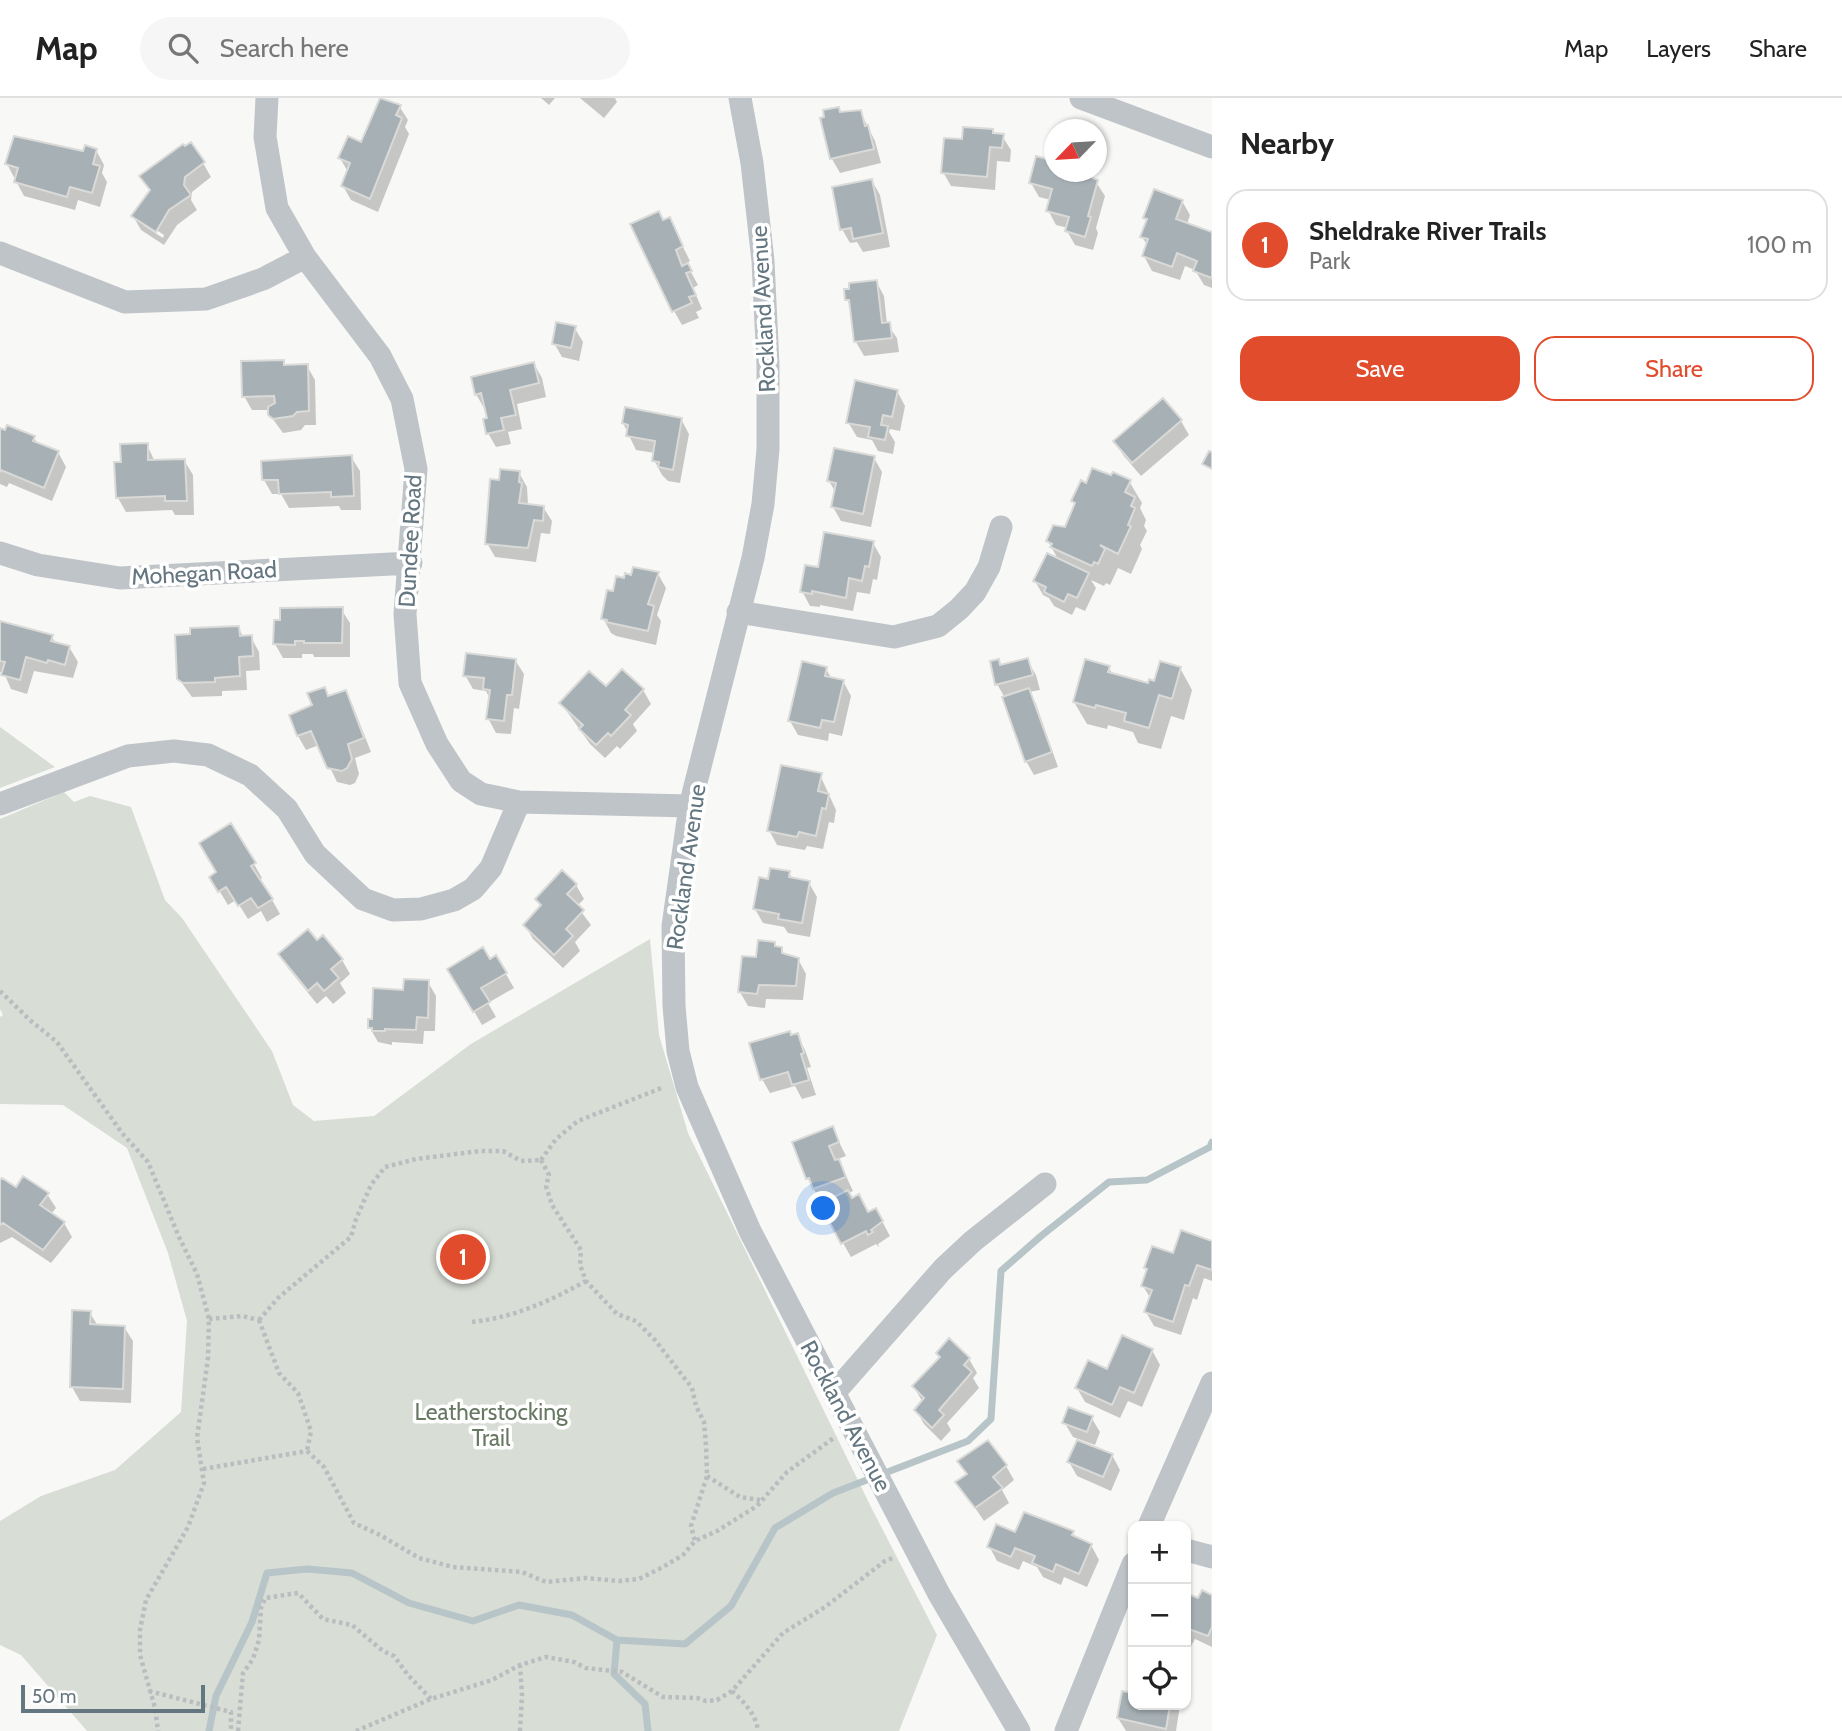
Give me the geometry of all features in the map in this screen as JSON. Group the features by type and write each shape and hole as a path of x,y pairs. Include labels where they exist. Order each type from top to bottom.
{"street":[{"name":"Dundee Road","path":"267,98 265,137 277,208 305,257 380,356 402,399 416,469 411,563 405,614 410,683 432,732 461,781 481,794 519,802 690,806"},
{"name":"Rockland Avenue","path":"740,98 752,163 763,261 768,365 768,449 763,504 753,558 690,806 673,926 674,1006 678,1051 685,1079 750,1231 939,1594 1019,1731"},
{"path":"1081,98 1212,147"},
{"path":"0,253 125,302 206,299 262,279 305,257"},
{"path":"738,612 894,637 938,626 960,609 975,592 989,567 1001,527"},
{"name":"Mohegan Road","path":"0,553 38,565 120,578 411,563"},
{"path":"0,804 128,756 174,751 208,755 250,775 287,808 315,853 363,899 393,910 421,909 454,901 473,889 491,868 519,802"},
{"path":"834,1393 943,1269 973,1241 1045,1184"},
{"path":"1151,1521 1212,1383"},
{"path":"1191,1551 1212,1557"},
{"path":"1066,1731 1128,1576"}],"path":[{"path":"0,991 30,1021 57,1042 122,1133 148,1162 197,1274 209,1319 208,1359 197,1438 204,1483 188,1527 146,1600 140,1630 140,1655 158,1731"},
{"path":"541,1160 556,1139 578,1121 685,1079"},
{"path":"259,1320 278,1298 351,1237 371,1185 385,1167 480,1151 503,1151 521,1161 541,1160"},
{"path":"541,1160 549,1175 546,1186 552,1205 581,1250 580,1265 586,1280 617,1314 636,1321 655,1339 692,1388 696,1406 704,1422 707,1476 691,1526 695,1541"},
{"path":"472,1322 502,1319 535,1306 586,1280"},
{"path":"209,1319 242,1316 259,1320"},
{"path":"259,1320 279,1373 298,1393 311,1431 307,1451"},
{"path":"307,1451 324,1467 354,1523 419,1558 453,1566 522,1572 546,1582 586,1578 619,1581 639,1579 683,1555 695,1541 757,1506 787,1472 822,1445 856,1435"},
{"path":"203,1469 307,1451"},
{"path":"707,1476 740,1497 761,1500"},
{"path":"356,1731 430,1699 492,1680 520,1665 546,1657 575,1662 586,1668 622,1672 663,1697 717,1700 733,1690 783,1633 825,1607 885,1561 915,1549"},
{"path":"238,1731 243,1673 253,1659 259,1640 261,1608 265,1598 298,1594 323,1619 352,1625 383,1651 394,1656 430,1699"},
{"path":"520,1665 520,1731"},
{"path":"733,1690 754,1716 758,1731"},
{"path":"149,1691 231,1712 231,1731"}],"green space":[{"path":"0,727 55,767 0,788"},
{"name":"Leatherstocking Trail","path":"64,792 74,802 90,796 131,807 165,900 182,918 272,1051 293,1105 314,1121 374,1116 471,1044 650,939 659,1035 688,1133 871,1507 937,1635 899,1731 87,1731 21,1655 0,1645 0,1521 41,1496 115,1470 181,1412 187,1321 168,1253 127,1148 63,1105 0,1104 0,1017 3,1015 0,1009 0,819"}],"building":[{"path":"380,98 401,105 396,115 402,118 370,199 341,186 350,163 338,158 348,136 361,142"},
{"path":"839,107 840,112 861,110 874,149 830,159 820,118 824,117 823,110"},
{"path":"963,127 993,129 993,133 1004,134 1002,148 990,147 987,177 941,173 944,138 962,139"},
{"path":"14,136 83,151 85,145 97,149 93,164 100,166 92,193 70,187 67,197 14,182 18,168 5,164"},
{"path":"191,142 205,162 185,177 184,185 191,195 169,210 156,232 131,216 150,190 139,176 183,144 185,146"},
{"path":"1036,156 1044,158 1044,182 1097,182 1085,237 1065,231 1069,217 1046,211 1052,189 1029,183"},
{"path":"872,179 883,233 853,239 851,228 840,230 832,187"},
{"path":"1154,189 1183,200 1176,219 1212,232 1212,278 1193,271 1197,261 1177,253 1172,267 1142,256 1148,239 1140,237 1147,219 1143,218"},
{"path":"659,211 663,220 670,217 683,246 676,250 682,266 688,263 692,271 686,273 696,295 689,297 692,303 672,312 630,224"},
{"path":"877,280 882,323 890,322 892,338 854,342 849,300 845,300 844,289 849,289 849,283"},
{"path":"556,322 576,326 571,348 552,344"},
{"path":"284,360 284,365 308,364 309,411 273,419 268,415 268,407 275,403 274,396 242,397 241,361"},
{"path":"534,362 539,383 510,390 516,415 501,418 504,430 486,434 483,419 487,418 481,393 475,395 471,377"},
{"path":"855,380 898,390 892,417 883,415 881,425 888,426 885,440 868,437 870,427 846,423"},
{"path":"1163,398 1182,420 1132,463 1113,441"},
{"path":"625,407 682,418 673,470 658,467 659,462 652,461 655,441 626,436 628,425 622,423"},
{"path":"7,425 35,436 33,441 59,451 44,488 1,470 0,472 0,428 5,430"},
{"path":"148,443 148,460 185,459 187,501 165,501 165,496 116,498 114,462 121,462 120,444"},
{"path":"834,448 875,456 863,514 831,507 836,483 827,481"},
{"path":"1209,451 1212,452 1212,469 1202,464"},
{"path":"352,455 354,496 331,497 331,492 279,494 278,480 262,480 261,461"},
{"path":"1092,468 1111,475 1113,472 1131,480 1125,492 1135,497 1131,506 1135,508 1128,525 1131,526 1118,554 1100,545 1105,549 1098,564 1094,562 1092,566 1050,547 1052,544 1046,541 1053,525 1065,527 1075,503 1071,501 1081,480 1086,483"},
{"path":"500,469 520,471 519,482 522,483 519,503 544,506 543,521 534,520 528,548 485,544 490,479 499,480"},
{"path":"824,532 874,541 869,567 865,566 862,581 849,578 846,598 812,591 812,594 800,592 805,565 818,567"},
{"path":"1047,553 1089,573 1077,598 1068,594 1064,602 1044,592 1046,587 1033,581"},
{"path":"633,567 659,572 648,604 654,606 648,631 601,619 607,590 613,591 616,576 624,578 625,573 631,575"},
{"path":"343,607 342,643 295,641 295,645 273,644 274,620 280,620 280,608"},
{"path":"0,621 53,635 51,641 70,646 65,665 26,657 20,680 1,675 5,662 0,661"},
{"path":"239,626 240,636 252,635 253,656 239,657 240,676 215,678 215,682 183,683 177,679 175,635 190,634 190,628"},
{"path":"466,653 516,659 512,695 507,695 504,721 486,719 490,690 483,689 484,678 463,676"},
{"path":"1028,658 1033,675 995,685 990,661 999,659 1000,665"},
{"path":"1085,659 1110,666 1108,672 1148,683 1149,679 1154,681 1160,661 1181,667 1172,699 1159,695 1149,728 1124,721 1126,713 1073,702"},
{"path":"802,661 827,667 825,676 844,680 834,722 822,720 820,728 788,721"},
{"path":"622,669 644,689 625,710 631,715 611,736 608,733 596,745 579,729 583,725 559,703 589,671 606,686"},
{"path":"325,687 328,696 346,690 364,738 348,744 352,759 342,771 327,768 311,731 297,736 289,715 312,705 307,693"},
{"path":"1029,688 1052,752 1025,762 1002,697"},
{"path":"781,765 822,773 818,791 829,794 826,809 822,808 816,836 799,832 797,837 767,831"},
{"path":"231,823 256,863 251,866 273,899 258,908 251,898 238,906 226,887 218,892 209,877 216,872 199,843"},
{"path":"770,868 790,871 789,877 810,881 802,923 778,919 779,914 753,909 759,877 768,879"},
{"path":"562,870 577,884 567,894 584,910 566,929 573,936 554,955 523,925 541,905 535,899"},
{"path":"308,929 317,940 323,935 343,959 331,969 339,978 324,991 317,983 308,991 278,954"},
{"path":"758,940 775,942 775,946 782,947 782,953 799,958 796,986 759,985 757,994 738,992 742,956 756,957"},
{"path":"483,947 490,959 496,955 507,973 481,988 490,1002 473,1012 447,969"},
{"path":"404,979 429,980 428,1018 417,1017 416,1030 372,1031 372,1028 368,1028 368,1019 372,1019 373,988 403,990"},
{"path":"790,1031 791,1035 798,1033 809,1080 792,1085 788,1072 760,1080 749,1043"},
{"path":"833,1126 839,1142 829,1146 835,1160 839,1159 846,1177 813,1189 809,1178 806,1179 792,1142"},
{"path":"23,1176 49,1193 40,1205 65,1222 43,1250 3,1223 0,1225 0,1180 2,1178 16,1187"},
{"path":"848,1190 852,1198 859,1194 868,1212 876,1208 883,1221 868,1235 866,1231 841,1244 825,1214 833,1210 828,1200"},
{"path":"1181,1230 1212,1241 1212,1270 1197,1265 1189,1286 1185,1285 1173,1322 1144,1312 1152,1290 1141,1286 1152,1246 1173,1253"},
{"path":"72,1310 91,1311 90,1324 125,1326 123,1389 70,1387"},
{"path":"1122,1335 1153,1349 1134,1393 1120,1387 1112,1405 1075,1388 1088,1360 1107,1369"},
{"path":"949,1338 970,1358 964,1365 972,1372 939,1410 944,1415 932,1428 914,1410 924,1398 912,1386 940,1357 936,1353"},
{"path":"1068,1407 1093,1416 1087,1432 1062,1423"},
{"path":"988,1440 1007,1465 993,1477 1003,1488 975,1508 955,1482 967,1474 957,1461"},
{"path":"1077,1440 1113,1454 1103,1477 1067,1462"},
{"path":"1024,1512 1074,1531 1072,1535 1092,1544 1079,1574 1056,1564 1053,1572 1032,1563 1035,1556 1015,1548 1011,1557 987,1547 996,1524 1015,1532"},
{"path":"1202,1590 1212,1595 1212,1627 1208,1636 1191,1630 1191,1595 1198,1598"},
{"path":"1122,1691 1128,1692 1128,1710 1169,1710 1166,1729 1117,1718"}],"waterway":[{"path":"209,1731 216,1696 252,1622 267,1573 307,1569 352,1573 409,1603 473,1621 519,1605 572,1615 617,1640 685,1644 731,1606 775,1528 833,1493 968,1441 991,1419 1001,1271 1109,1182 1147,1180 1210,1147 1212,1142"},
{"path":"617,1640 614,1674 645,1704 648,1731"}],"place":[{"name":"Sheldrake River Trails","path":"463,1257"}]}
